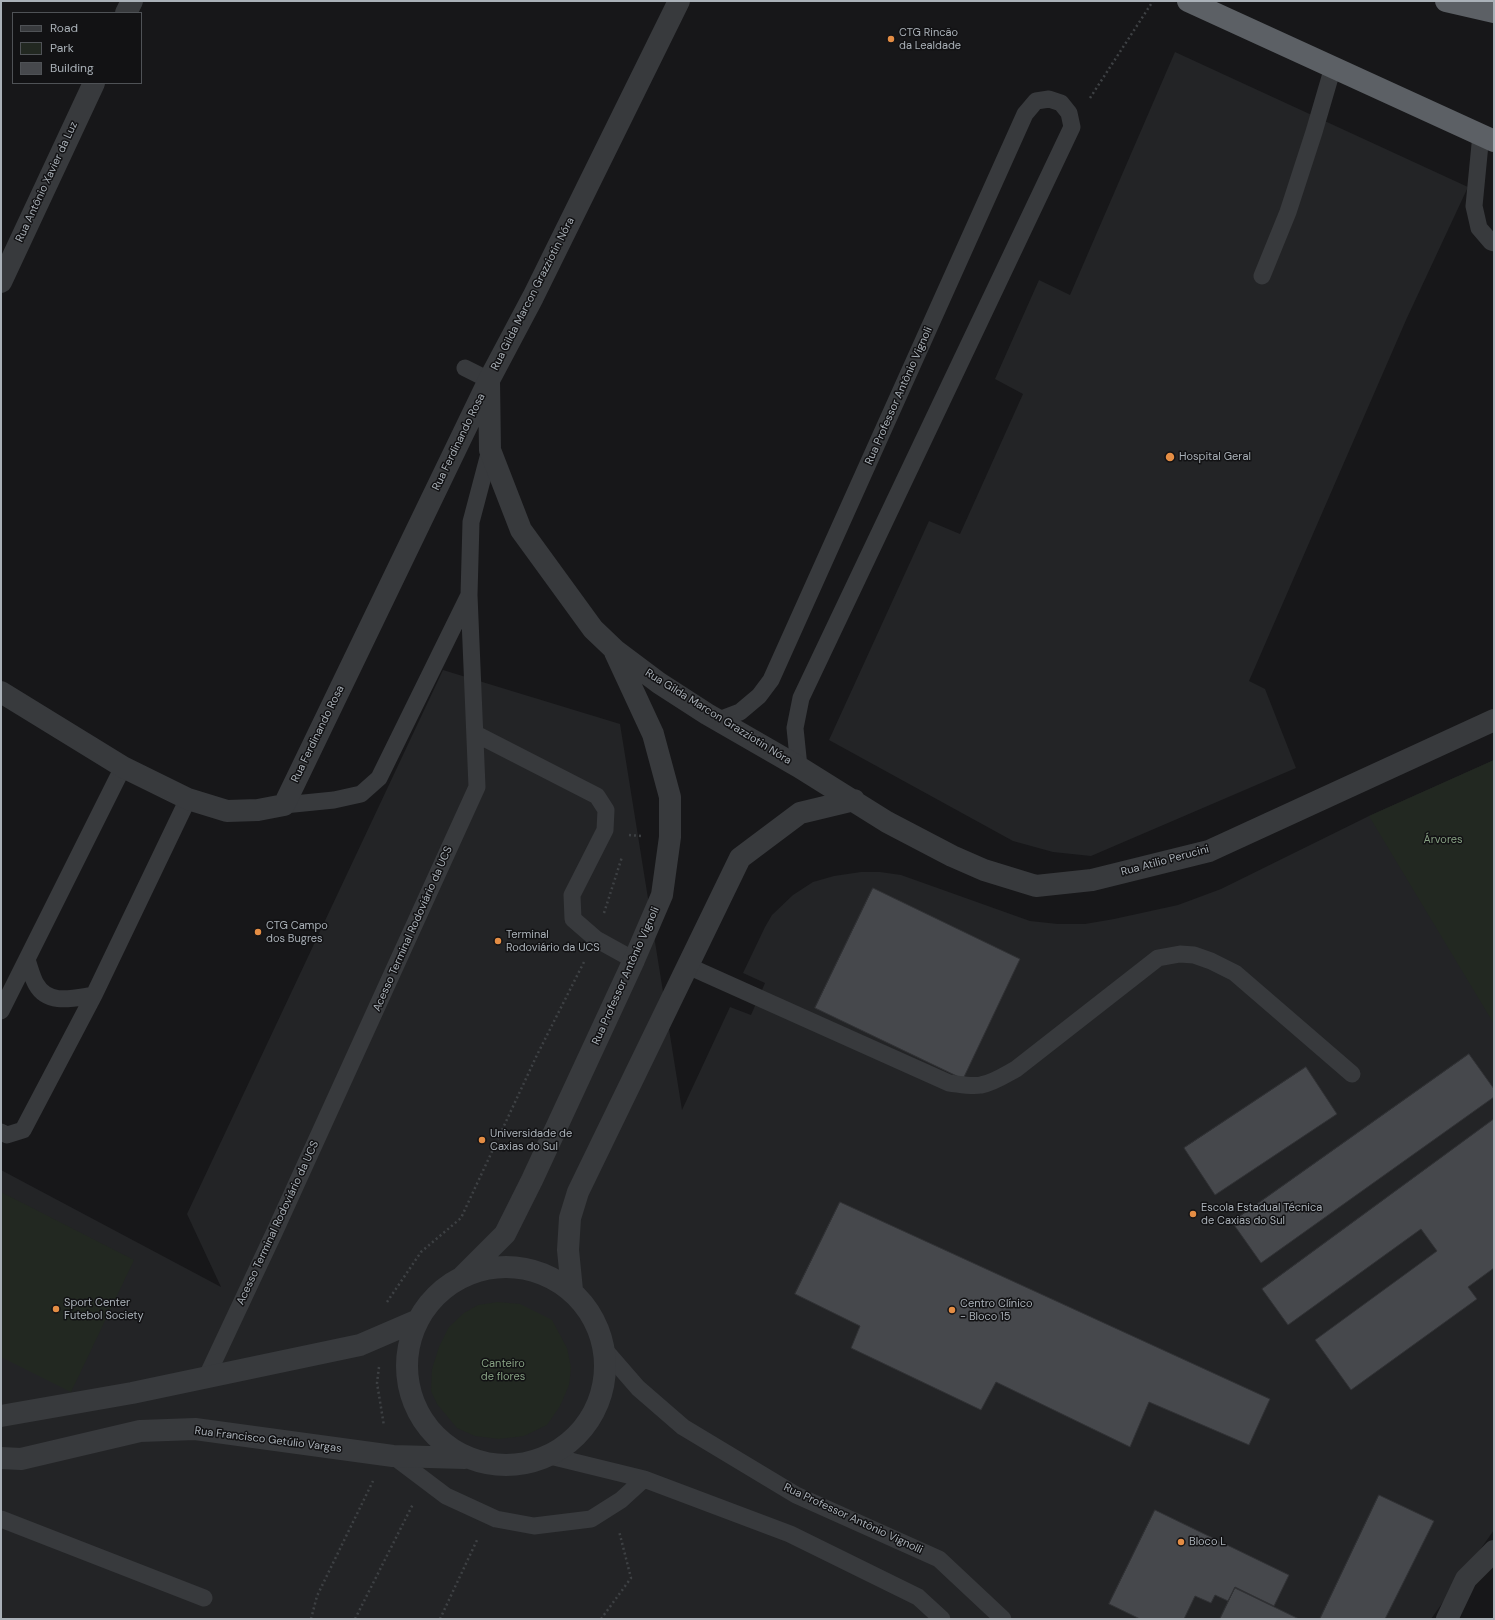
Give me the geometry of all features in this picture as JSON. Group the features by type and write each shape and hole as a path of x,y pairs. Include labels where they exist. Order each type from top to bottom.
{"highway":[{"path":"1188,1 1487,137"},
{"path":"1446,1 1494,12"}],"street":[{"path":"126,12 132,1"},
{"name":"Rua Gilda Marcon Grazziotin Nóra","path":"679,1 534,297 488,380 490,450 521,530 593,629 614,650 659,683 854,800"},
{"name":"Rua Antônio Xavier da Luz","path":"1,282 94,84"},
{"name":"Rua Ferdinando Rosa","path":"284,806 488,380"},
{"name":"Rua Professor Antônio Vignoli","path":"463,1276 505,1234 532,1180 634,960 662,895 670,837 670,797 652,734 614,650"},
{"path":"1,692 123,767 188,799 227,811 258,810 284,806"},
{"name":"Rua Atilio Perucini","path":"854,800 887,822 984,870 1036,886 1092,880 1209,851 1494,720"},
{"path":"572,1290 568,1250 570,1218 578,1192 740,858 800,813 854,800"},
{"path":"500,1266 539,1271 572,1290 594,1317 605,1350 604,1384 592,1416 574,1439 550,1456 523,1465 494,1466 466,1458 441,1442 414,1407 406,1363 418,1320 437,1294 463,1276 500,1266"},
{"path":"1,1416 132,1393 360,1345 418,1320"},
{"name":"Rua Francisco Getúlio Vargas","path":"1,1458 22,1459 140,1431 195,1430 393,1456 466,1458"},
{"path":"1446,1619 1466,1579 1494,1551"}],"lane":[{"path":"1262,276 1288,212 1333,67"},
{"name":"Rua Professor Antônio Vignoli","path":"719,720 740,712 759,696 771,680 1025,114 1036,101 1049,99 1061,103 1069,113 1072,127"},
{"path":"799,767 795,728 801,698 1072,127"},
{"path":"1487,137 1474,206 1479,228 1491,242 1494,243"},
{"path":"465,368 488,380"},
{"name":"Acesso Terminal Rodoviário da UCS","path":"206,1378 275,1231 477,787 476,734 469,595 471,522 490,450"},
{"path":"284,806 334,800 361,794 379,778 469,595"},
{"path":"476,734 597,796 606,810 605,830 572,895 573,919 596,939 634,960"},
{"path":"1,1012 123,767"},
{"path":"1,1132 8,1135 23,1130 94,995 188,799"},
{"path":"688,966 949,1083 981,1085 996,1080 1016,1069 1158,958 1180,954 1194,955 1211,961 1235,973 1352,1074"},
{"path":"27,960 36,985 44,994 55,999 68,1000 94,995"},
{"name":"Rua Professor Antônio Vignolli","path":"605,1350 638,1388 683,1427 796,1494 938,1559 1003,1619"},
{"path":"393,1456 446,1496 496,1519 534,1526 591,1519 621,1500 644,1479"},
{"path":"550,1456 644,1479 790,1534 918,1597 942,1619"},
{"path":"1,1519 204,1598"}],"path":[{"path":"1072,127 1153,1"},
{"path":"355,1619 401,1526 426,1480"},
{"path":"601,1619 631,1578 612,1506"},
{"path":"440,1619 488,1516"},
{"path":"311,1619 317,1596"}],"shaded area":[{"name":"Hospital Geral","path":"1175,52 1468,187 1406,320 1249,681 1265,689 1296,768 1091,856 1053,852 1013,841 829,740 929,521 960,534 1023,394 995,379 1039,280 1070,295"},
{"name":"Universidade de Caxias do Sul","path":"443,670 620,724 682,1110 730,1007 751,1015 765,983 743,973 765,927 772,915 793,895 813,882 834,876 861,872 880,872 901,875 1030,921 1058,924 1085,924 1114,919 1178,905 1221,889 1369,816 1494,760 1494,1530 1431,1619 1,1619 1,1170 221,1287 187,1214"}],"green space":[{"name":"Árvores","path":"1494,760 1494,1024 1369,816"},
{"name":"Sport Center Futebol Society","path":"1,1192 134,1260 71,1392 1,1357"},
{"name":"Canteiro de flores","path":"498,1302 520,1304 552,1320 567,1348 571,1368 569,1385 560,1406 547,1425 524,1436 499,1439 475,1436 457,1428 437,1404 431,1391 432,1369 439,1347 449,1327 464,1313 478,1305"}],"building":[{"path":"873,888 1020,959 963,1079 815,1008"},
{"path":"1469,1054 1494,1089 1494,1097 1261,1263 1232,1222"},
{"path":"1306,1067 1337,1114 1215,1195 1184,1148"},
{"path":"1494,1119 1494,1268 1468,1287 1477,1299 1351,1390 1315,1340 1437,1251 1421,1229 1288,1325 1262,1289"},
{"name":"Centro Clínico - Bloco 15","path":"840,1202 1270,1399 1249,1445 1149,1402 1130,1447 996,1382 981,1410 851,1348 860,1326 795,1294"},
{"path":"1379,1495 1434,1521 1385,1619 1320,1619"},
{"name":"Bloco L","path":"1155,1510 1289,1575 1274,1606 1235,1587 1228,1601 1215,1595 1211,1603 1195,1596 1184,1619 1140,1619 1109,1604"},
{"path":"1235,1588 1299,1619 1220,1619"}],"place":[{"name":"CTG Rincão da Lealdade","path":"891,39"},
{"name":"Hospital Geral","path":"1170,457"},
{"name":"CTG Campo dos Bugres","path":"258,932"},
{"name":"Terminal Rodoviário da UCS","path":"498,941"},
{"name":"Universidade de Caxias do Sul","path":"482,1140"},
{"name":"Escola Estadual Técnica de Caxias do Sul","path":"1193,1214"},
{"name":"Sport Center Futebol Society","path":"56,1309"},
{"name":"Centro Clínico - Bloco 15","path":"952,1310"},
{"name":"Bloco L","path":"1181,1542"}]}
